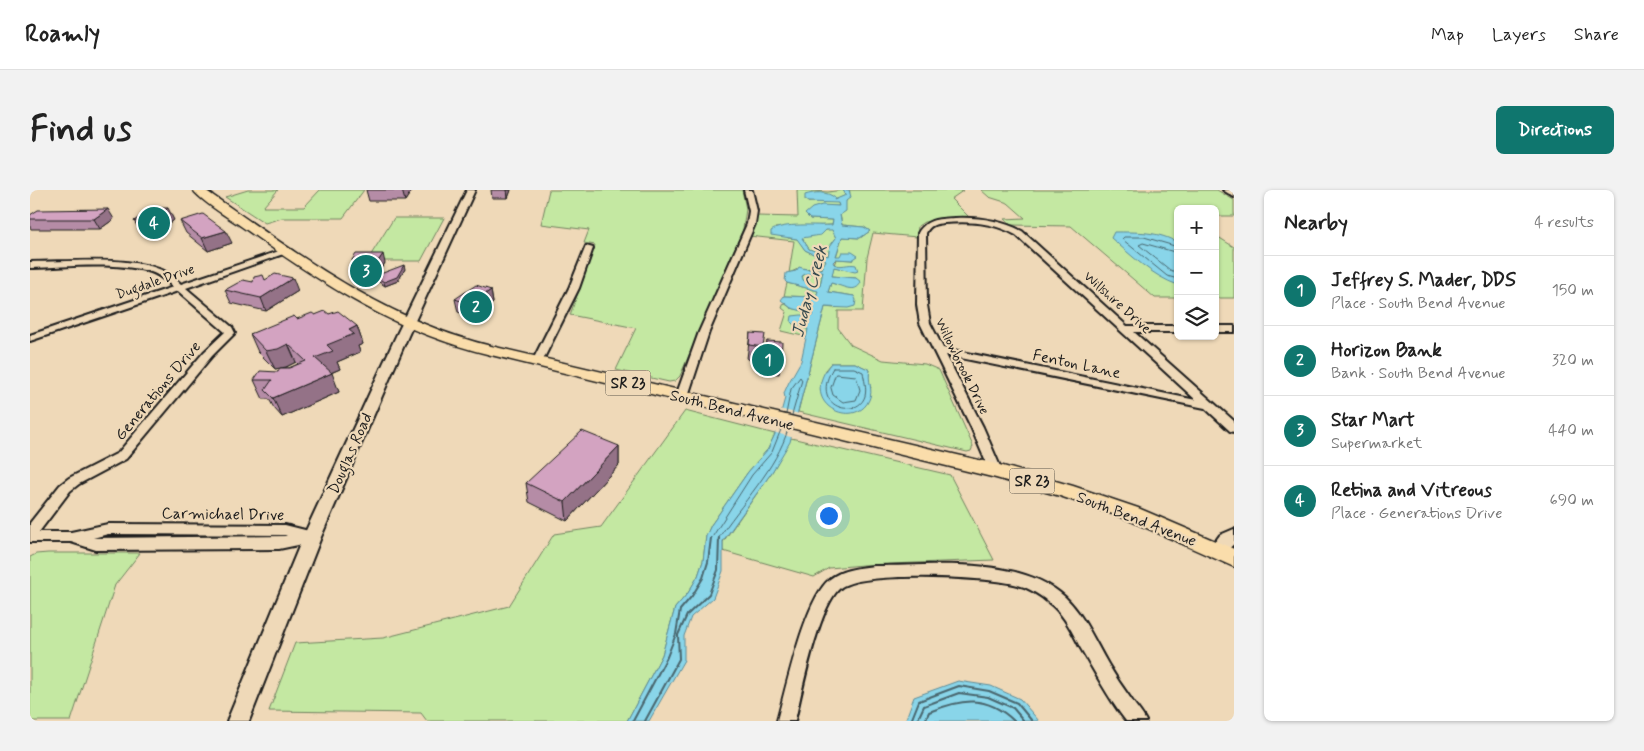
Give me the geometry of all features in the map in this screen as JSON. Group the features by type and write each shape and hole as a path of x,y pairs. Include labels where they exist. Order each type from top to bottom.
{"main road":[{"name":"South Bend Avenue","path":"203,191 345,289 408,323 476,347 821,431 996,471 1066,491 1130,513 1226,554"}],"street":[{"name":"Douglas Road","path":"238,721 312,537 408,323 471,190"},
{"path":"682,396 704,332 751,224 753,211 748,190"},
{"path":"1227,190 1234,194"},
{"name":"Willshire Drive","path":"971,221 1002,225 1019,233 1210,404 1234,428"},
{"name":"Willowbrook Drive","path":"971,221 934,222 923,229 923,314 937,350 977,427 996,471"},
{"path":"536,362 574,288 590,248"},
{"name":"Dugdale Drive","path":"30,338 286,249"},
{"name":"Generations Drive","path":"30,265 138,266 159,270 229,329 228,337 208,354 122,456 74,481 43,514 30,536"},
{"name":"Dugdale Drive","path":"30,332 178,286"},
{"path":"1127,329 1174,329"},
{"path":"1219,329 1234,329"},
{"name":"Fenton Lane","path":"937,350 1186,402 1210,404"},
{"name":"Carmichael Drive","path":"30,536 72,537 108,529 285,530 312,537"},
{"path":"196,544 204,531"},
{"path":"1226,554 1226,540 1234,536"},
{"name":"Carmichael Drive","path":"72,537 96,544 279,543 312,537"},
{"path":"786,721 811,632 824,595 833,585 844,578 856,574 874,572 982,572 1014,576 1043,588 1061,602 1071,616 1109,685 1137,721"}],"green space":[{"path":"248,190 278,190 263,207 304,207 320,190 364,190 343,218 282,218 265,223 225,197"},
{"path":"549,190 742,190 746,209 743,229 680,376 675,381 669,382 616,370 636,328 570,315 595,245 584,243 589,230 541,224"},
{"path":"797,190 828,192 843,190 846,195 836,200 808,202 837,201 839,206 818,206 810,219 833,220 833,225 775,228 788,238 798,239 805,250 826,260 822,268 798,269 789,273 794,241 749,236 757,216 798,217"},
{"path":"849,190 964,190 951,199 971,219 924,222 918,226 917,237 873,233 867,258 863,311 838,311 838,328 851,345 883,360 925,364 939,370 973,446 971,451 967,452 798,412 825,307 834,308 854,296 828,292 831,283 850,288 856,278 832,276 833,267 840,268 841,266 834,265 836,259 853,260 836,257 842,237 860,238 870,231 864,227 842,225 840,214 850,192","holes":["831,363 855,363 870,370 868,379 871,388 825,370"]},
{"path":"981,190 1217,190 1234,200 1234,216 1219,216 1219,205 1174,205 1174,298 1155,298 1071,226 1011,225 1004,219 1025,218 1008,203 989,197"},
{"path":"394,218 444,218 421,261 367,261"},
{"path":"832,229 836,238 830,247 828,256 809,249 802,238 826,230"},
{"path":"1219,238 1234,247 1234,298 1219,298"},
{"path":"823,271 820,286 812,286 803,280 802,277 805,274"},
{"path":"787,283 818,291 816,297 784,296"},
{"path":"784,303 791,308 814,313 795,326 808,328 807,337 781,331 787,312 782,308"},
{"path":"685,411 775,434 768,449 748,472 711,525 706,536 703,561 698,576 688,593 675,608 662,655 627,721 427,721 421,713 269,711 295,643 383,638 509,606 554,534 601,527"},
{"path":"791,438 950,475 994,560 829,568 814,577 723,551 723,542 772,472"},
{"path":"140,553 115,585 71,721 30,721 30,557 36,554"}],"water":[{"path":"843,190 849,190 851,197 846,201 846,211 840,215 842,225 864,227 870,231 860,238 842,237 836,256 840,256 842,252 852,252 858,256 852,260 836,259 833,262 839,266 856,265 858,271 834,267 832,276 856,278 861,282 859,286 852,289 831,283 828,292 854,296 856,300 855,306 848,308 825,307 790,442 772,472 723,541 723,571 713,598 691,617 684,636 684,660 649,721 627,721 662,655 675,608 688,593 698,576 703,561 706,536 711,525 748,472 768,449 775,434 785,398 784,393 801,361 808,329 795,326 791,322 792,316 812,316 814,314 791,308 781,300 784,296 816,297 818,291 787,283 785,281 786,273 796,271 799,267 821,269 826,260 805,250 797,239 771,235 771,231 783,226 792,225 832,225 833,220 810,219 805,214 812,208 822,205 839,206 838,203 808,202 805,200 805,195 825,193 835,198 834,200 846,195","holes":["826,230 832,230 836,238 830,246 828,256 809,249 802,238 821,235","823,271 820,286 812,286 803,280 802,276 805,274"]},
{"path":"1114,232 1139,232 1155,234 1174,241 1174,283 1151,271 1111,238"},
{"path":"831,363 855,363 870,370 870,396 862,409 853,413 842,413 832,409 824,402 820,391 822,378"},
{"path":"958,681 991,686 1020,699 1039,721 905,721 914,697"}],"pier":[{"path":"779,409 800,414 794,438 773,432"}],"building":[{"path":"152,208 168,208 151,221 134,221"},
{"path":"108,209 94,219 30,219 30,215 38,210"},
{"path":"203,214 226,231 202,238 180,221"},
{"path":"356,254 383,254 372,270 352,260"},
{"path":"404,265 397,277 384,282 375,276"},
{"path":"275,274 293,278 261,298 225,290 243,280 253,282 254,277 263,275 265,280"},
{"path":"476,285 491,290 470,304 455,299"},
{"path":"325,311 329,314 338,311 357,326 349,330 354,334 327,345 333,351 315,358 332,373 273,398 265,390 272,380 254,380 260,371 278,372 280,368 289,368 306,361 288,344 278,349 266,351 250,334 294,316 297,319 312,313 315,315"},
{"path":"750,333 765,334 763,347 749,345"},
{"path":"767,341 782,342 781,360 766,358"},
{"path":"582,431 619,446 565,502 526,483"}],"place":[{"name":"Retina and Vitreous","path":"154,223"},
{"name":"Star Mart","path":"366,271"},
{"name":"Horizon Bank","path":"476,307"},
{"name":"Jeffrey S. Mader, DDS","path":"768,360"}],"water label":[{"name":"Juday Creek","path":"809,291"}]}
